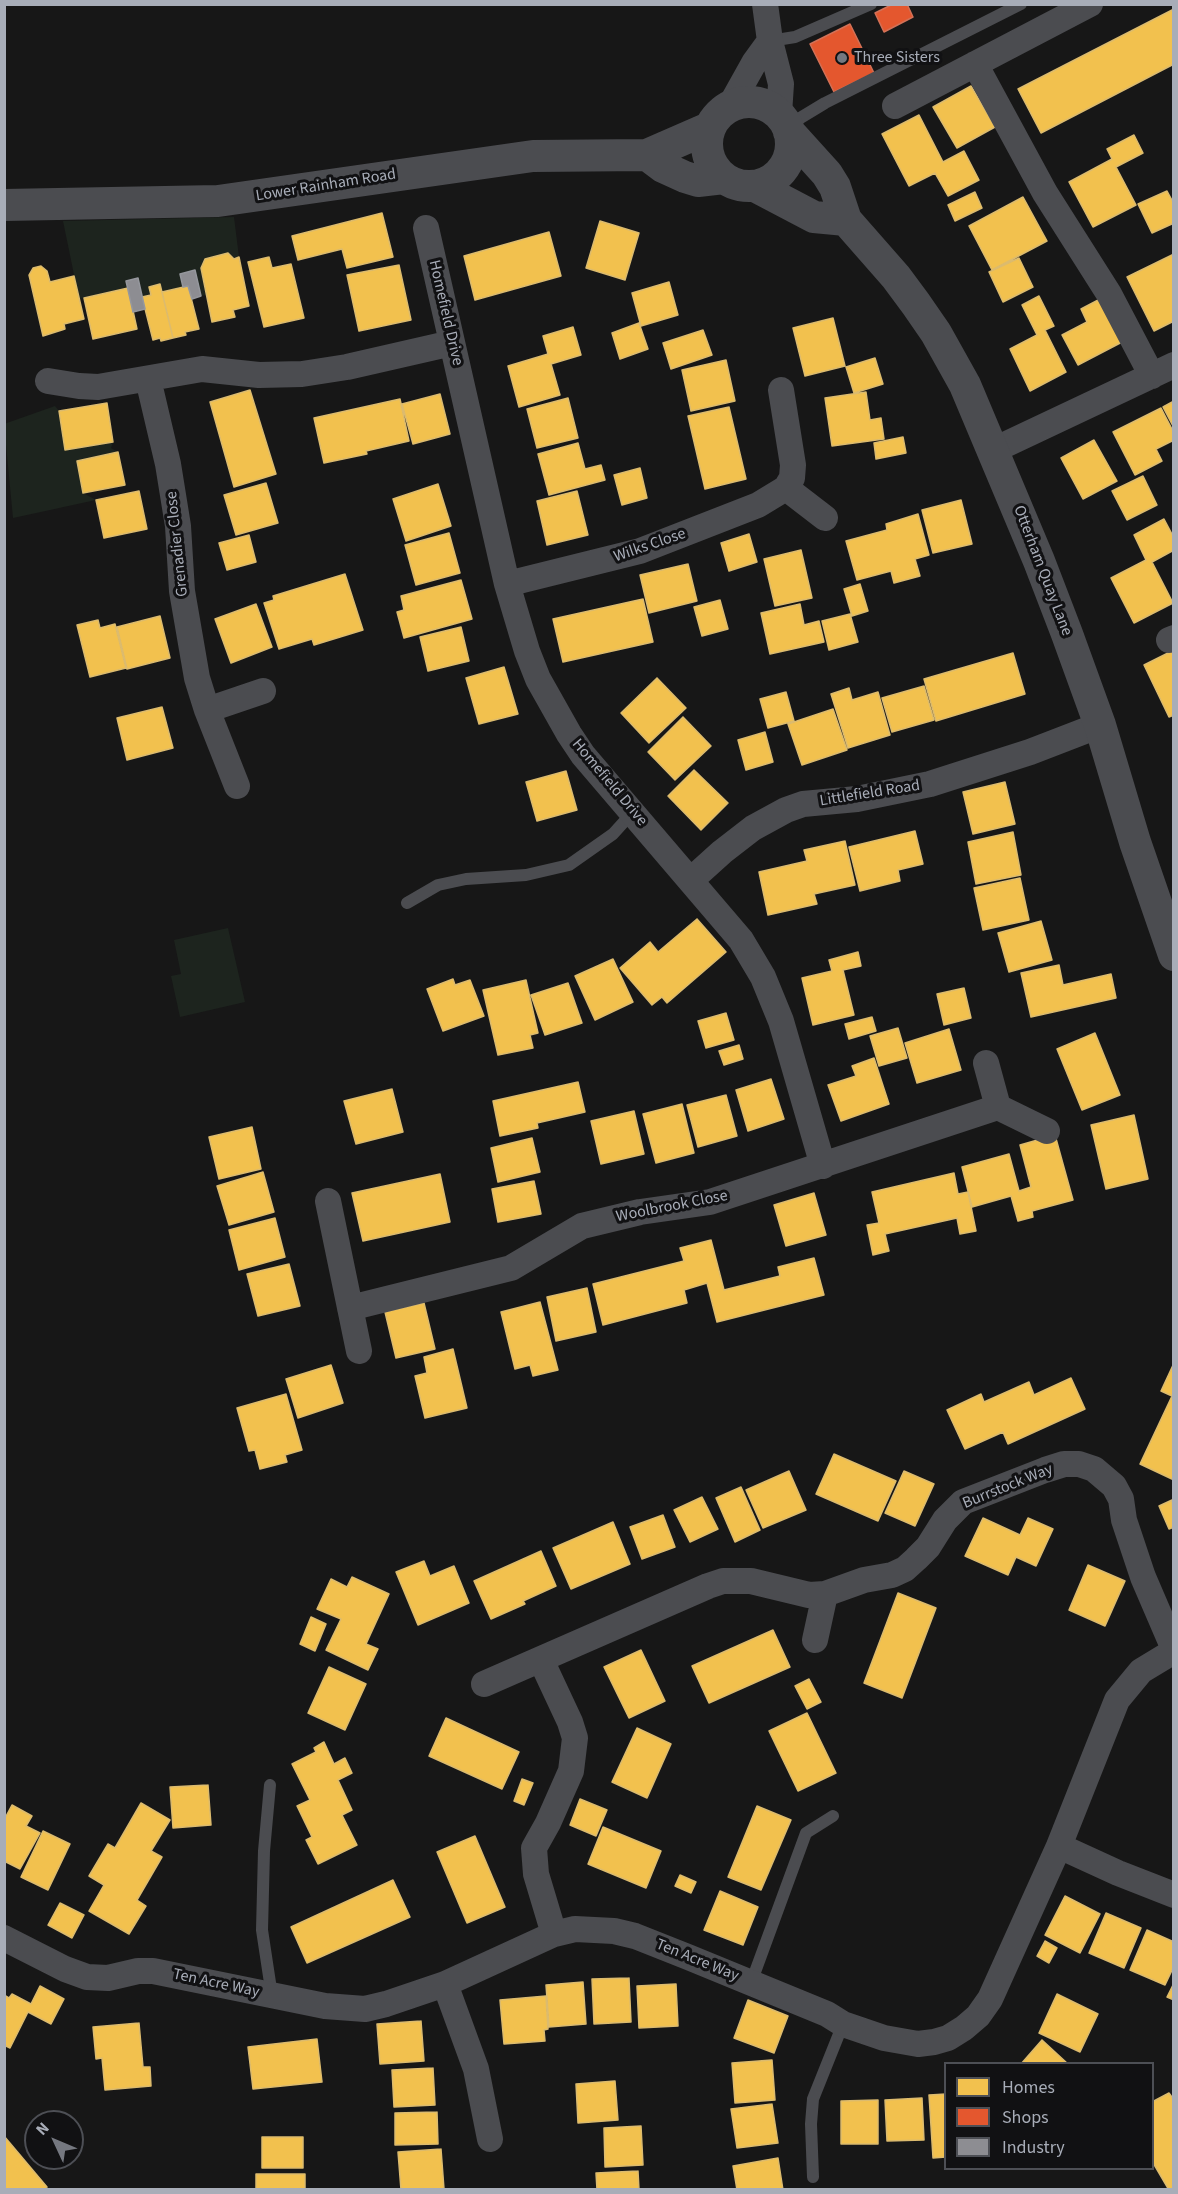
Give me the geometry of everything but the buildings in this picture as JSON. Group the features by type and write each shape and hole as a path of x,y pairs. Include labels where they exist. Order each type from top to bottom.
{"street":[{"path":"755,186 777,176 789,156 791,144 785,124 781,84 770,41 765,4"},
{"path":"895,106 1090,4"},
{"path":"770,41 706,142 708,156 714,168 724,178 736,184 755,186 814,217 846,220"},
{"path":"975,64 1045,193 1109,294 1163,370 994,450"},
{"path":"720,117 743,102 756,102 769,107 785,124"},
{"name":"Lower Rainham Road","path":"4,205 218,201 533,156 647,155 720,117"},
{"name":"Otterham Quay Lane","path":"785,124 827,174 835,188 846,220 896,277 936,333 965,385 1040,561 1100,725 1135,842 1173,955"},
{"path":"647,155 663,167 698,181 724,178"},
{"name":"Homefield Drive","path":"426,228 507,584 526,651 550,701 583,756 741,940 763,977 781,1020 823,1166"},
{"path":"48,381 98,387 202,369 267,375 302,374 347,367 452,343"},
{"name":"Grenadier Close","path":"148,378 168,464 178,526 183,601 197,678 237,786"},
{"path":"781,390 793,465 792,478 786,488 825,518"},
{"name":"Wilks Close","path":"507,584 640,550 758,505 786,488"},
{"path":"207,710 263,691"},
{"name":"Littlefield Road","path":"691,880 753,828 786,810 803,804 857,799 930,784 1030,752 1100,725"},
{"path":"986,1063 998,1107 1047,1131"},
{"name":"Woolbrook Close","path":"350,1308 511,1268 582,1226 640,1212 710,1202 998,1107"},
{"path":"328,1201 358,1351"},
{"name":"Burrstock Way","path":"484,1684 723,1581 751,1581 809,1595 825,1594 864,1580 892,1575 905,1569 928,1547 945,1520 963,1502 1064,1464 1079,1464 1094,1469 1114,1486 1143,1577 1173,1650"},
{"path":"815,1640 825,1594"},
{"name":"Ten Acre Way","path":"4,1938 65,1969 87,1977 108,1978 138,1971 153,1971 325,2006 365,2008 386,2004 445,1984 554,1934 574,1929 594,1929 624,1933 827,2014 843,2024 884,2038 918,2044 948,2038 978,2016 1000,1981 1059,1846 1117,1700 1141,1671 1173,1650"},
{"path":"541,1660 570,1722 575,1738 571,1771 549,1823 534,1848 537,1878 554,1934"},
{"path":"1059,1846 1173,1895"},
{"path":"445,1984 476,2069 490,2139"}],"lane":[{"path":"770,41 795,37 871,4"},
{"path":"785,124 1021,4"},
{"path":"407,903 438,885 466,879 526,875 569,865 613,834 632,813"},
{"path":"270,1785 264,1851 262,1930 272,1996"},
{"path":"751,1983 806,1833 833,1816"},
{"path":"813,2177 811,2124 813,2099 843,2024"}],"shaded area":[{"path":"234,217 239,257 234,259 228,254 205,259 201,268 206,295 201,296 195,270 180,274 183,287 162,292 160,284 149,287 151,295 142,297 138,278 126,281 128,288 79,299 63,221"},
{"path":"55,406 59,411 65,449 113,442 111,448 118,452 77,461 83,493 96,500 13,518 4,424"},
{"path":"228,928 245,1002 180,1017 171,976 181,974 174,940"}],"place":[{"name":"Three Sisters","path":"842,58"}]}
